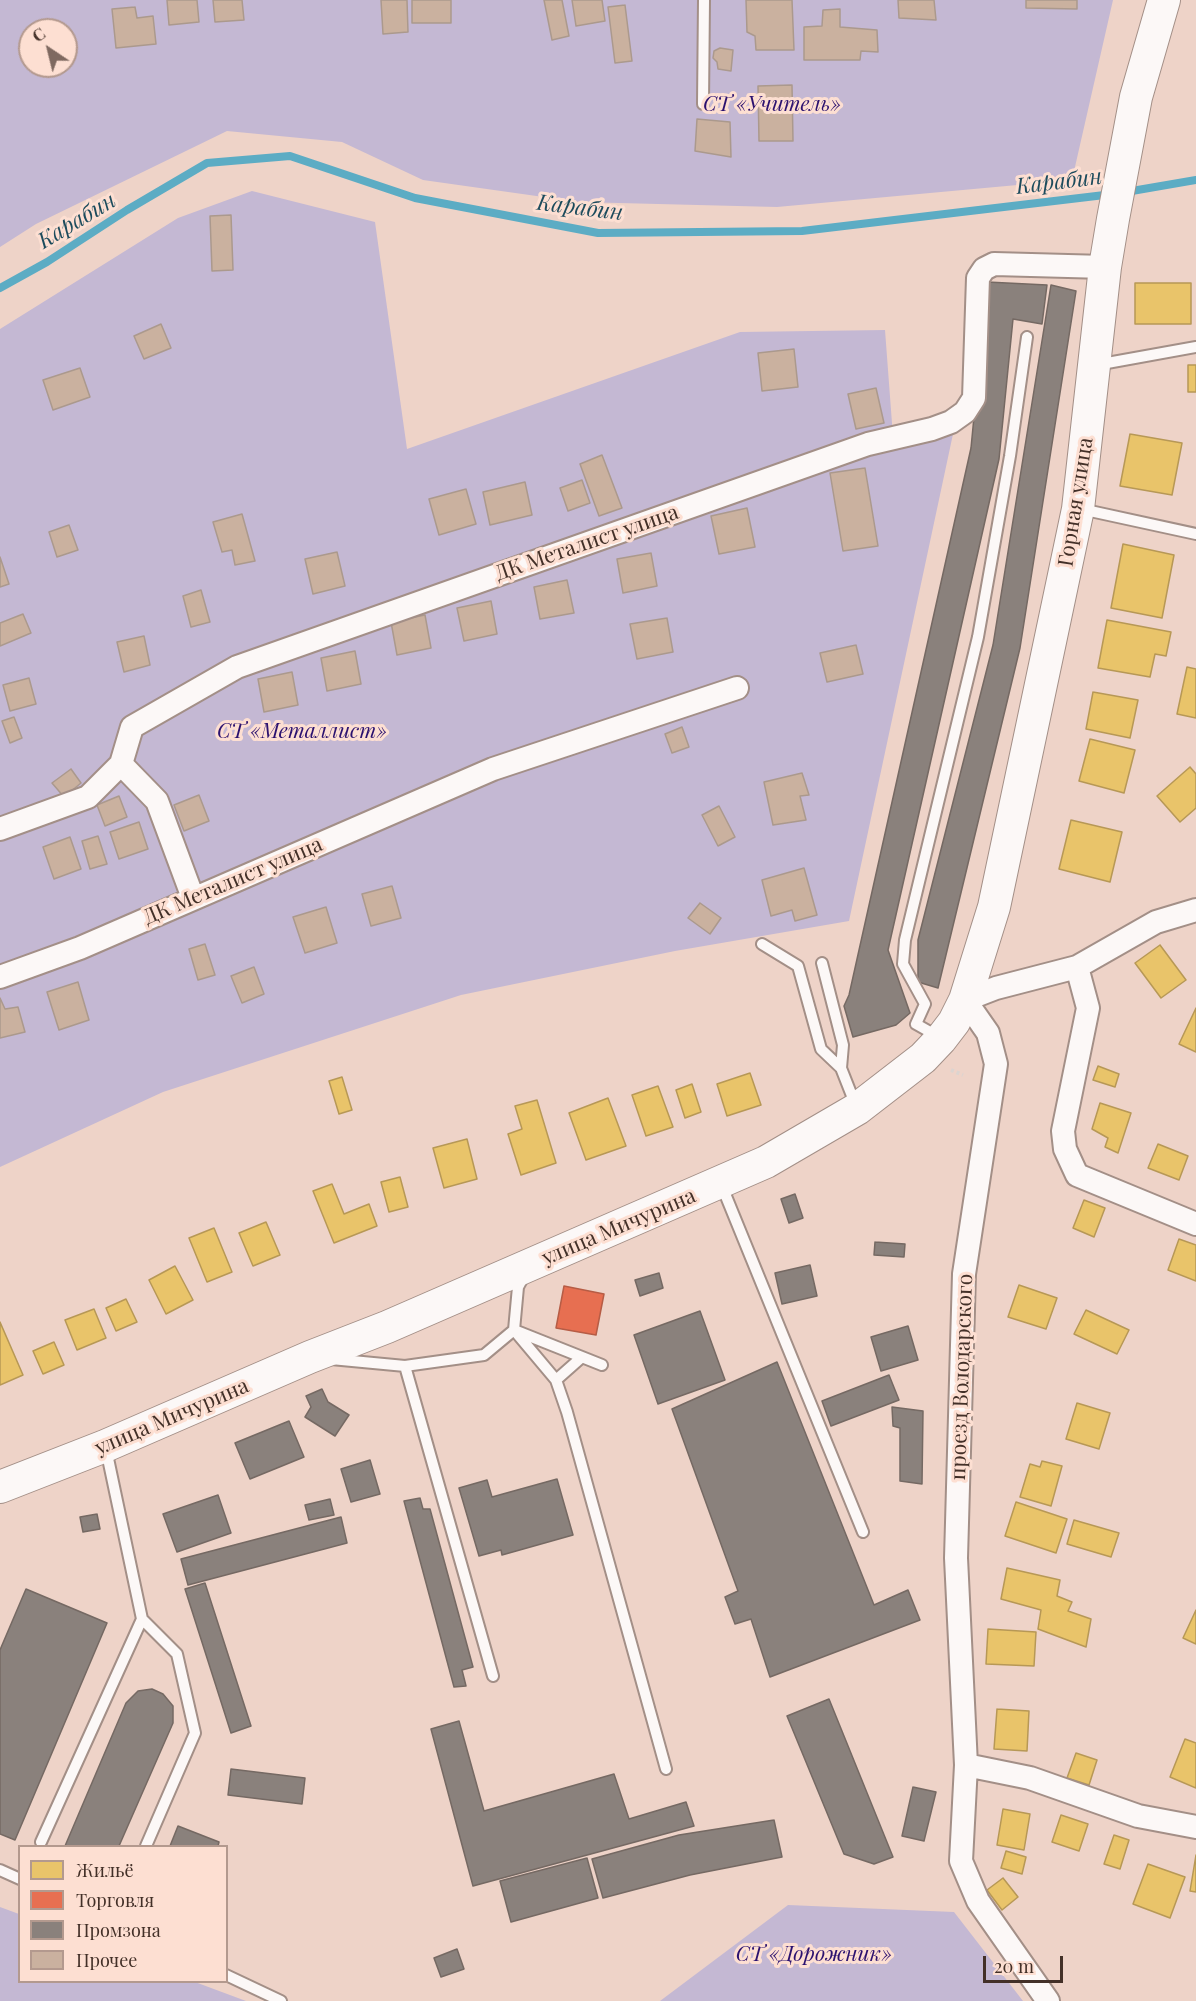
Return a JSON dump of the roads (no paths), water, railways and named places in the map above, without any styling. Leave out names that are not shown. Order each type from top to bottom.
[{"type":"street","name":"Горная улица","points":[[965,1000],[994,907],[1078,509],[1113,219],[1136,98],[1164,0]]},
{"type":"street","name":"ДК Металист улица","points":[[0,829],[88,797],[121,764],[132,727],[237,667],[868,444],[951,422],[965,412],[974,398],[978,278],[984,269],[994,264],[1106,267]]},
{"type":"street","name":"ДК Металист улица","points":[[0,977],[80,948],[493,769],[737,688]]},
{"type":"street","points":[[121,764],[157,801],[193,898]]},
{"type":"street","points":[[965,1000],[996,988],[1077,968],[1156,922],[1196,910]]},
{"type":"street","points":[[1077,968],[1088,1008],[1063,1131],[1065,1149],[1077,1175],[1196,1224]]},
{"type":"street","name":"улица Мичурина","points":[[0,1487],[105,1446],[310,1357],[387,1327],[766,1162],[857,1109],[924,1058],[954,1022],[965,1000]]},
{"type":"street","name":"проезд Володарского","points":[[965,1000],[988,1033],[996,1064],[964,1274],[956,1558],[966,1765],[961,1860],[978,1901],[1048,2001]]},
{"type":"street","points":[[966,1765],[1030,1778],[1138,1815],[1196,1827]]},
{"type":"lane","points":[[703,104],[704,0]]},
{"type":"lane","points":[[941,1039],[916,1024],[925,1004],[903,964],[905,940],[978,637],[1010,456],[1027,337]]},
{"type":"lane","points":[[1096,365],[1196,347]]},
{"type":"lane","points":[[1078,509],[1196,534]]},
{"type":"lane","points":[[762,944],[798,966],[821,1049],[841,1068],[857,1109]]},
{"type":"lane","points":[[822,963],[843,1045],[841,1068]]},
{"type":"lane","points":[[721,1183],[863,1532]]},
{"type":"lane","points":[[310,1357],[405,1366],[484,1355],[514,1330],[518,1287],[530,1266]]},
{"type":"lane","points":[[514,1330],[603,1365]]},
{"type":"lane","points":[[514,1330],[556,1380],[567,1412],[666,1769]]},
{"type":"lane","points":[[556,1380],[582,1357]]},
{"type":"lane","points":[[405,1366],[493,1676]]},
{"type":"lane","points":[[105,1446],[142,1619],[177,1654],[195,1733],[146,1845]]},
{"type":"lane","points":[[41,1842],[142,1619]]},
{"type":"lane","points":[[0,1870],[18,1878]]},
{"type":"lane","points":[[228,1977],[281,2001]]},
{"type":"waterway","name":"Карабин","points":[[0,288],[47,262],[127,210],[207,163],[290,156],[415,198],[598,233],[802,231],[1113,194]]},
{"type":"waterway","name":"Карабин","points":[[1126,192],[1196,180]]},
{"type":"park label","name":"СТ «Учитель»","points":[[772,104]]},
{"type":"park label","name":"СТ «Металлист»","points":[[302,731]]},
{"type":"park label","name":"СТ «Дорожник»","points":[[814,1954]]}]
